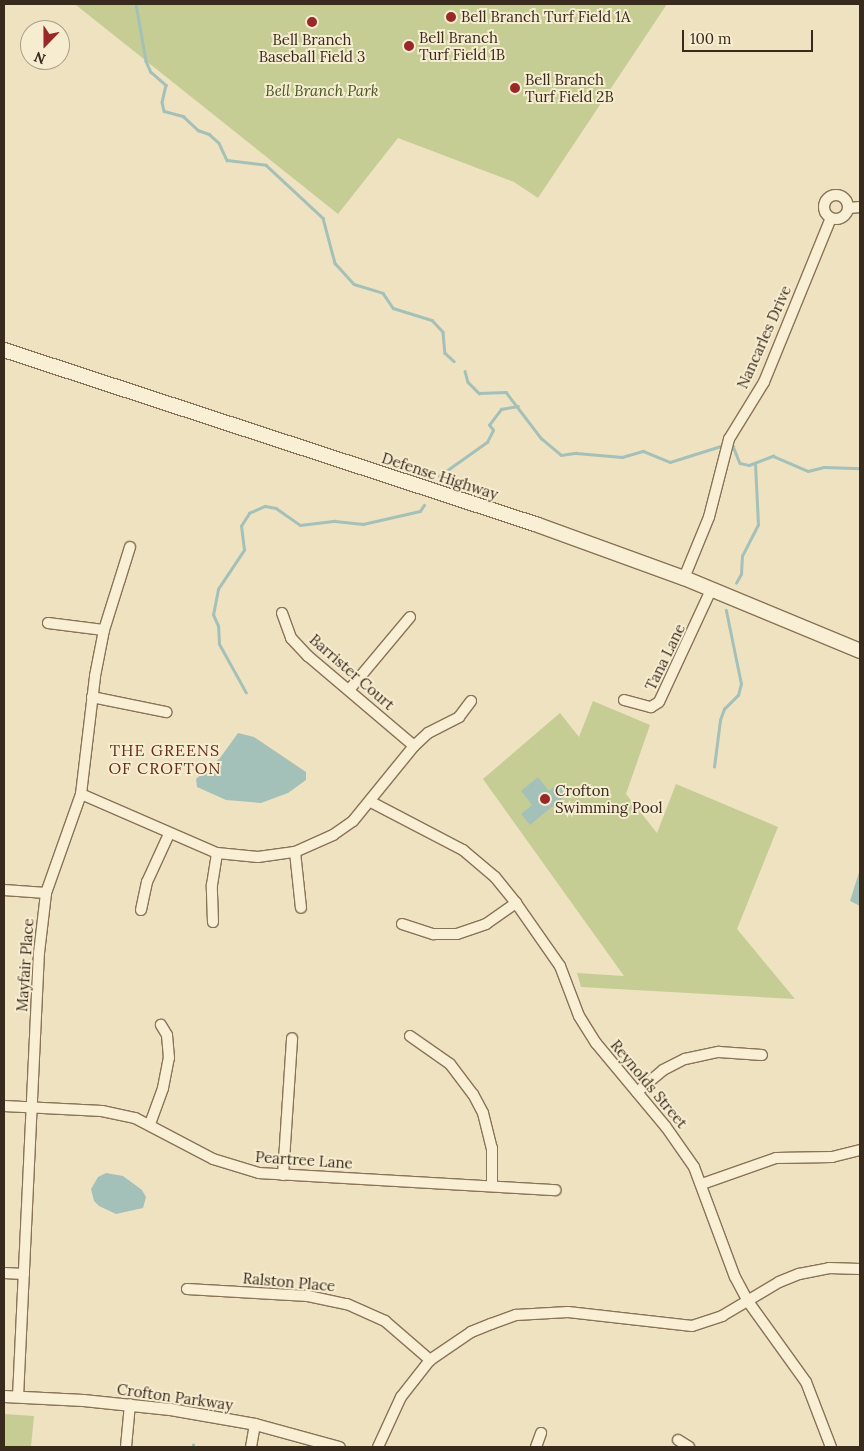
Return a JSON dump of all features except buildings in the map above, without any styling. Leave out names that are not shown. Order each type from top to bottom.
[{"type":"main road","name":"Defense Highway","points":[[4,350],[538,524],[684,578],[860,651]]},
{"type":"street","name":"Nancarles Drive","points":[[684,578],[709,517],[724,451],[729,439],[764,382],[831,218],[824,208],[829,197],[844,197],[849,208]]},
{"type":"street","points":[[831,218],[843,218],[849,208],[860,207]]},
{"type":"street","name":"Mayfair Place","points":[[18,1397],[40,953],[46,893],[81,794],[92,697],[104,630],[130,547]]},
{"type":"street","name":"Tana Lane","points":[[624,700],[651,707],[659,702],[711,590]]},
{"type":"street","name":"Barrister Court","points":[[282,613],[292,638],[348,690],[414,746]]},
{"type":"street","points":[[348,690],[410,618]]},
{"type":"street","points":[[48,623],[104,630]]},
{"type":"street","points":[[92,697],[166,712]]},
{"type":"street","points":[[81,794],[169,834],[217,853],[258,857],[295,852],[333,835],[371,802],[414,746],[428,733],[458,717],[471,701]]},
{"type":"street","name":"Reynolds Street","points":[[371,802],[462,850],[494,877],[516,903],[560,966],[587,1030],[684,1150],[702,1184],[735,1277],[747,1300],[806,1382],[831,1447]]},
{"type":"street","points":[[141,910],[147,882],[169,834]]},
{"type":"street","points":[[295,852],[301,908]]},
{"type":"street","points":[[212,922],[212,885],[217,853]]},
{"type":"street","points":[[4,890],[46,893]]},
{"type":"street","points":[[402,924],[433,934],[457,934],[486,924],[516,903]]},
{"type":"street","points":[[150,1124],[164,1088],[169,1058],[167,1035],[161,1025]]},
{"type":"street","points":[[410,1036],[450,1064],[473,1094],[482,1113],[492,1148],[492,1186]]},
{"type":"street","points":[[283,1175],[292,1038]]},
{"type":"street","points":[[637,1092],[663,1070],[685,1060],[720,1052],[762,1055]]},
{"type":"street","name":"Peartree Lane","points":[[4,1106],[102,1111],[150,1124],[228,1165],[283,1175],[556,1190]]},
{"type":"street","points":[[702,1184],[776,1158],[832,1157],[860,1150]]},
{"type":"street","points":[[378,1447],[400,1397],[430,1360],[471,1332],[516,1315],[568,1312],[692,1326],[722,1316],[747,1300],[799,1274],[829,1268],[860,1269]]},
{"type":"street","points":[[4,1273],[24,1274]]},
{"type":"street","name":"Ralston Place","points":[[187,1289],[308,1296],[347,1304],[385,1321],[430,1360]]},
{"type":"street","name":"Crofton Parkway","points":[[4,1396],[130,1404],[255,1424],[339,1447]]},
{"type":"street","points":[[126,1447],[130,1404]]},
{"type":"street","points":[[251,1447],[255,1424]]},
{"type":"street","points":[[536,1447],[541,1433]]},
{"type":"street","points":[[678,1440],[689,1447]]},
{"type":"green space","name":"Bell Branch Park","points":[[4,4],[667,4],[538,198],[514,182],[398,138],[338,214],[76,5]]},
{"type":"green space","points":[[593,701],[650,725],[626,794],[657,833],[676,784],[778,827],[737,929],[795,999],[581,987],[577,973],[624,976],[483,779],[560,713],[579,737]]},
{"type":"green space","points":[[4,1414],[34,1416],[31,1447],[4,1447]]},
{"type":"water","points":[[238,733],[254,737],[306,772],[306,780],[288,793],[261,803],[226,800],[197,787],[196,779],[220,758]]},
{"type":"water","name":"Crofton Swimming Pool","points":[[538,777],[549,791],[560,782],[569,793],[530,825],[521,814],[532,805],[521,791]]},
{"type":"water","points":[[860,869],[860,906],[850,901]]},
{"type":"water","points":[[106,1173],[123,1176],[142,1190],[146,1197],[143,1208],[116,1214],[99,1206],[94,1201],[91,1189],[98,1177]]},
{"type":"waterway","points":[[136,4],[146,61],[151,72],[166,85],[162,102],[164,111],[183,116],[198,130],[209,134],[219,143],[227,160],[266,165],[323,218],[335,263],[354,284],[383,293],[393,308],[432,320],[443,332],[445,353],[454,361]]},
{"type":"waterway","points":[[465,371],[468,382],[479,393],[506,392],[541,438],[561,455],[576,453],[622,457],[643,451],[670,462],[724,445]]},
{"type":"waterway","points":[[439,476],[487,442],[493,430],[489,425],[501,409],[518,406]]},
{"type":"waterway","points":[[729,445],[733,446],[740,463],[749,465],[773,456],[808,471],[824,467],[860,468]]},
{"type":"waterway","points":[[736,583],[741,574],[742,556],[758,525],[755,464]]},
{"type":"waterway","points":[[246,693],[219,644],[218,626],[213,615],[218,589],[244,550],[241,526],[249,513],[265,506],[276,508],[300,525],[335,521],[363,524],[420,511],[424,505]]},
{"type":"waterway","points":[[714,767],[720,720],[724,709],[738,695],[741,684],[726,611]]},
{"type":"place","name":"Bell Branch Turf Field 1A","points":[[451,17]]},
{"type":"place","name":"Bell Branch Baseball Field 3","points":[[312,22]]},
{"type":"place","name":"Bell Branch Turf Field 1B","points":[[409,46]]},
{"type":"place","name":"Bell Branch Turf Field 2B","points":[[515,88]]},
{"type":"place","name":"Crofton Swimming Pool","points":[[545,799]]},
{"type":"district","name":"THE GREENS OF CROFTON","points":[[165,759]]}]
